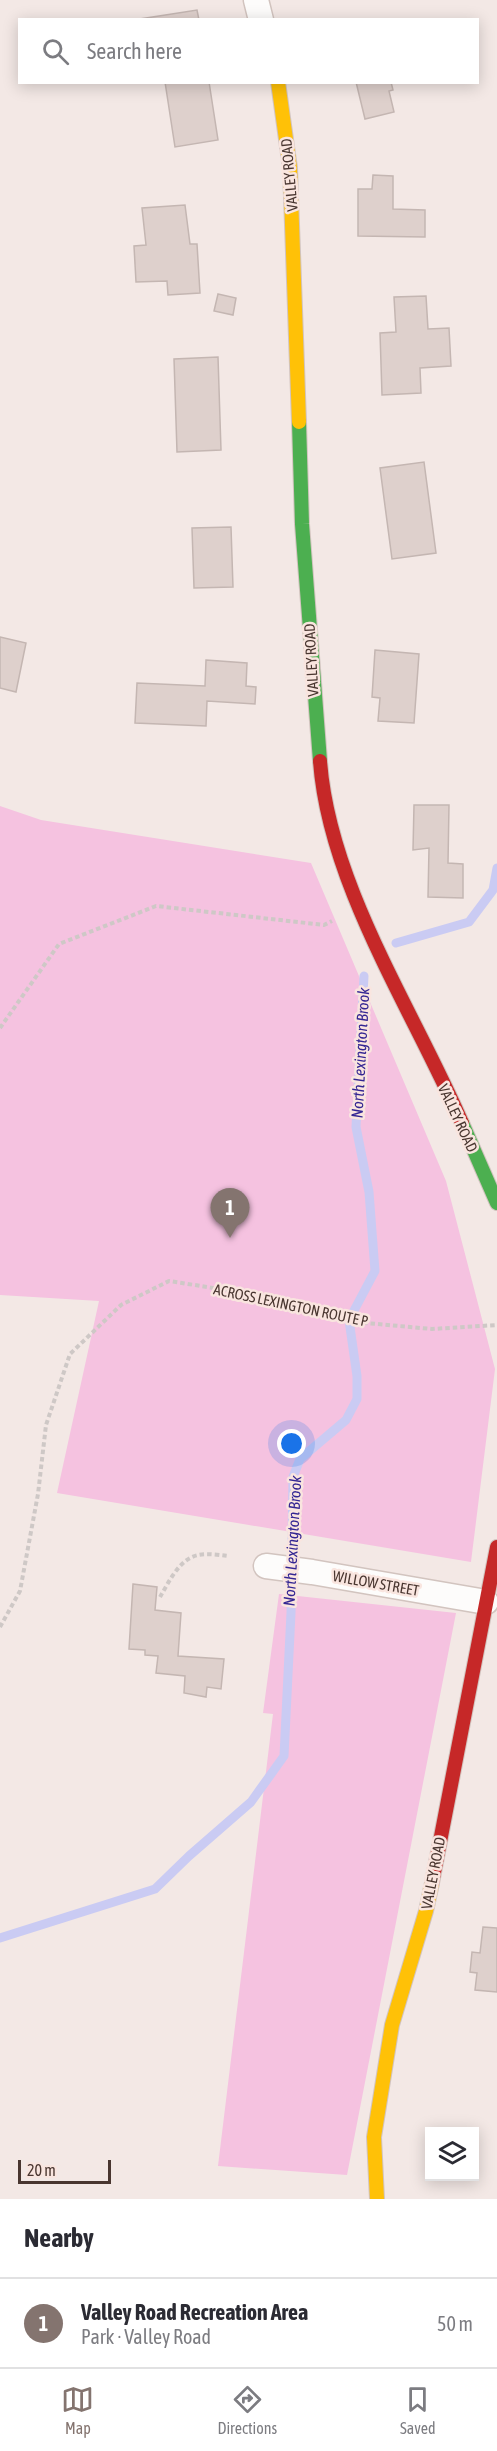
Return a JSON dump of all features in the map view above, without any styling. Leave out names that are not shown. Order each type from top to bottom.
[{"type":"street","points":[[256,0],[260,18]]},
{"type":"street","name":"VALLEY ROAD","points":[[278,84],[290,168],[302,524],[321,779],[337,846],[359,906],[383,961],[459,1116],[497,1203]]},
{"type":"street","name":"VALLEY ROAD","points":[[376,2199],[374,2138],[392,2025],[426,1911],[497,1547]]},
{"type":"street","name":"WILLOW STREET","points":[[266,1566],[486,1602]]},
{"type":"path","points":[[0,1028],[59,944],[156,906],[324,925],[359,906]]},
{"type":"path","name":"ACROSS LEXINGTON ROUTE P","points":[[0,1627],[20,1591],[38,1494],[46,1425],[70,1354],[121,1305],[169,1281],[258,1295],[356,1322],[432,1329],[497,1325]]},
{"type":"path","points":[[160,1597],[175,1572],[187,1560],[198,1555],[228,1556]]},
{"type":"shaded area","points":[[0,806],[41,820],[311,863],[446,1181],[495,1369],[471,1562],[57,1493],[99,1301],[0,1295]]},
{"type":"shaded area","points":[[279,1594],[456,1613],[347,2175],[218,2166],[273,1714],[263,1713]]},
{"type":"building","points":[[197,10],[199,18],[146,18]]},
{"type":"building","points":[[165,84],[209,84],[218,140],[175,147]]},
{"type":"building","points":[[356,84],[392,84],[393,90],[389,91],[394,112],[365,119]]},
{"type":"building","points":[[373,175],[393,176],[393,209],[425,210],[425,237],[358,236],[358,189],[372,189]]},
{"type":"building","points":[[185,205],[190,244],[197,244],[200,293],[168,295],[167,281],[136,282],[134,246],[146,245],[142,208]]},
{"type":"building","points":[[218,294],[236,298],[233,315],[214,311]]},
{"type":"building","points":[[426,296],[428,329],[449,328],[451,366],[420,368],[421,393],[382,395],[380,333],[396,332],[394,297]]},
{"type":"building","points":[[218,357],[221,450],[177,452],[174,359]]},
{"type":"building","points":[[424,462],[436,553],[392,559],[380,468]]},
{"type":"building","points":[[231,527],[233,587],[194,588],[192,528]]},
{"type":"building","points":[[0,637],[26,643],[16,692],[0,688]]},
{"type":"building","points":[[375,650],[419,654],[414,723],[378,721],[380,698],[372,697]]},
{"type":"building","points":[[206,660],[247,663],[246,686],[256,687],[255,704],[207,701],[206,726],[135,723],[137,683],[205,686]]},
{"type":"building","points":[[414,805],[449,805],[448,863],[463,864],[463,898],[428,897],[429,848],[413,850]]},
{"type":"building","points":[[133,1584],[157,1587],[155,1610],[181,1613],[178,1656],[224,1659],[221,1689],[207,1687],[206,1697],[184,1693],[185,1676],[156,1673],[158,1656],[145,1655],[145,1650],[129,1649]]},
{"type":"building","points":[[483,1927],[497,1928],[497,1992],[475,1990],[477,1973],[470,1972],[472,1952],[480,1953]]},
{"type":"waterway","name":"North Lexington Brook","points":[[396,943],[469,922],[493,890],[497,868]]},
{"type":"waterway","name":"North Lexington Brook","points":[[0,1938],[155,1889],[251,1802],[284,1756],[291,1613],[293,1477],[300,1459],[346,1420],[357,1399],[357,1376],[349,1320],[375,1271],[369,1192],[356,1127],[364,976]]},
{"type":"traffic: fast","points":[[299,422],[302,524],[320,761]]},
{"type":"traffic: fast","points":[[462,1123],[497,1203]]},
{"type":"traffic: slow","points":[[278,84],[290,168],[299,422]]},
{"type":"traffic: slow","points":[[377,2199],[374,2137],[392,2025],[426,1911],[432,1883]]},
{"type":"traffic: jam","points":[[320,761],[327,808],[339,854],[356,900],[462,1123]]},
{"type":"traffic: jam","points":[[432,1883],[497,1547]]},
{"type":"place","name":"Valley Road Recreation Area","points":[[230,1238]]}]
